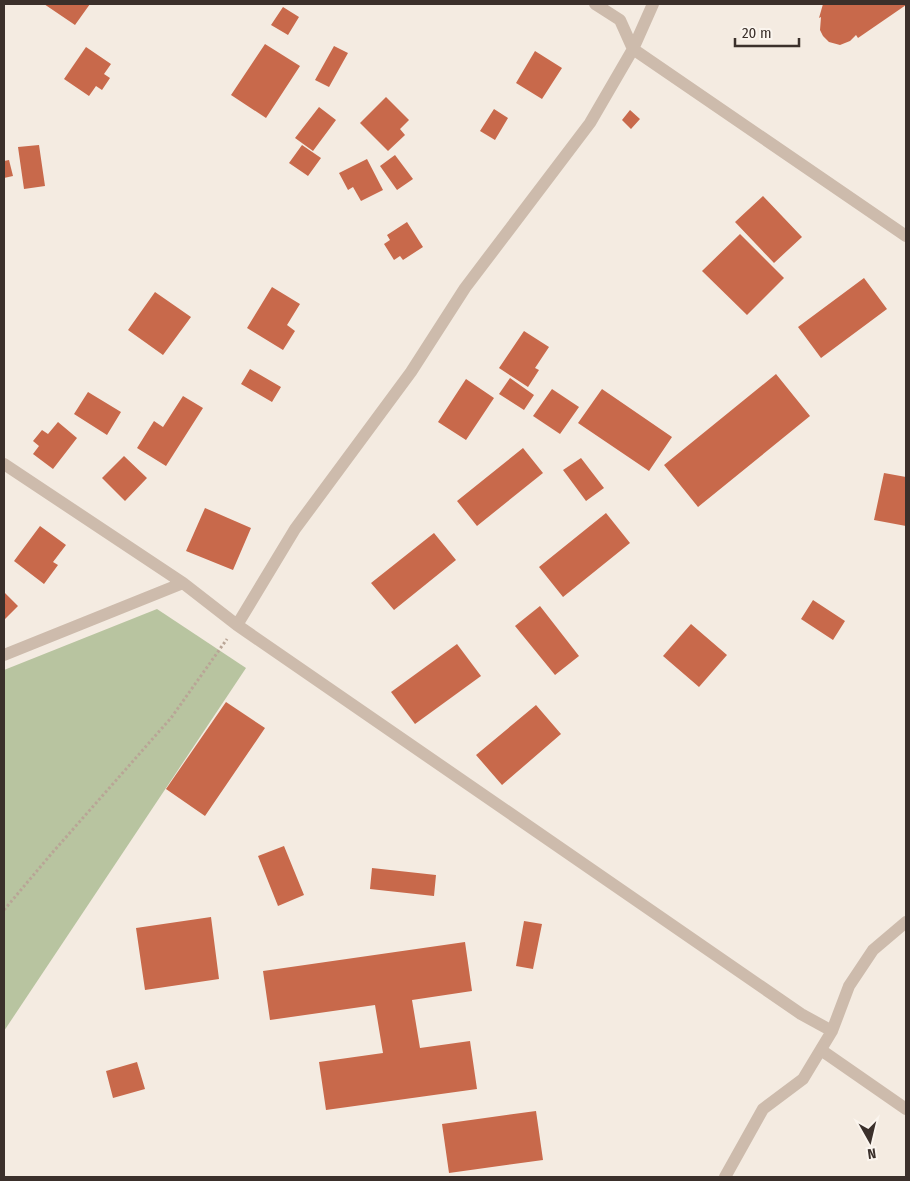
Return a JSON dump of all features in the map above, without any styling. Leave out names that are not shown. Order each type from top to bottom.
[{"type":"street","points":[[595,4],[620,20],[633,49],[906,236]]},
{"type":"street","points":[[237,625],[295,529],[411,372],[465,288],[590,123],[633,49],[653,4]]},
{"type":"street","points":[[4,464],[183,583],[237,625],[801,1014],[832,1031]]},
{"type":"street","points":[[4,655],[183,583]]},
{"type":"street","points":[[725,1177],[763,1109],[803,1079],[832,1031],[849,986],[873,950],[906,922]]},
{"type":"street","points":[[821,1050],[906,1109]]},
{"type":"path","points":[[4,910],[171,718],[237,625]]},
{"type":"green space","points":[[157,609],[246,668],[4,1031],[4,670]]},
{"type":"building","points":[[44,4],[90,4],[75,25]]},
{"type":"building","points":[[823,4],[906,5],[858,38],[856,35],[850,41],[840,45],[829,42],[820,30],[821,17],[819,18]]},
{"type":"building","points":[[283,7],[299,17],[288,35],[271,25]]},
{"type":"building","points":[[265,44],[300,66],[266,118],[231,95]]},
{"type":"building","points":[[334,46],[348,53],[329,87],[315,80]]},
{"type":"building","points":[[86,47],[111,64],[104,74],[110,78],[102,90],[96,86],[89,96],[64,79]]},
{"type":"building","points":[[535,51],[562,68],[542,99],[516,83]]},
{"type":"building","points":[[386,97],[409,120],[400,129],[405,135],[388,151],[360,123]]},
{"type":"building","points":[[319,107],[336,120],[313,151],[295,138]]},
{"type":"building","points":[[494,109],[508,118],[495,140],[480,131]]},
{"type":"building","points":[[630,110],[640,119],[631,129],[622,120]]},
{"type":"building","points":[[39,145],[45,186],[24,189],[18,147]]},
{"type":"building","points":[[302,145],[321,158],[308,176],[289,163]]},
{"type":"building","points":[[395,155],[413,179],[397,190],[380,166]]},
{"type":"building","points":[[367,159],[383,190],[361,201],[353,187],[348,190],[339,173]]},
{"type":"building","points":[[9,160],[13,176],[4,178],[4,161]]},
{"type":"building","points":[[763,196],[802,237],[774,263],[735,222]]},
{"type":"building","points":[[407,222],[423,247],[403,260],[400,256],[394,260],[384,244],[390,240],[387,235]]},
{"type":"building","points":[[740,234],[784,278],[747,315],[702,271]]},
{"type":"building","points":[[864,278],[887,309],[821,358],[798,327]]},
{"type":"building","points":[[272,287],[300,304],[287,325],[295,331],[283,350],[247,328]]},
{"type":"building","points":[[155,292],[191,317],[163,355],[128,330]]},
{"type":"building","points":[[524,331],[549,347],[535,368],[539,370],[528,387],[499,368]]},
{"type":"building","points":[[250,369],[281,387],[272,402],[241,384]]},
{"type":"building","points":[[776,374],[810,416],[698,507],[664,465]]},
{"type":"building","points":[[510,378],[534,395],[524,410],[499,394]]},
{"type":"building","points":[[466,379],[494,398],[466,440],[438,422]]},
{"type":"building","points":[[552,389],[579,407],[560,434],[533,416]]},
{"type":"building","points":[[602,389],[672,437],[649,471],[578,423]]},
{"type":"building","points":[[88,392],[121,412],[107,435],[74,414]]},
{"type":"building","points":[[183,396],[203,408],[166,466],[137,448],[154,421],[163,427]]},
{"type":"building","points":[[58,422],[77,438],[53,469],[33,454],[39,446],[33,441],[42,430],[48,434]]},
{"type":"building","points":[[523,448],[543,473],[477,526],[457,501]]},
{"type":"building","points":[[124,456],[147,478],[125,501],[102,478]]},
{"type":"building","points":[[581,458],[604,488],[586,501],[563,470]]},
{"type":"building","points":[[884,473],[906,477],[906,526],[874,520]]},
{"type":"building","points":[[205,508],[251,528],[233,570],[186,551]]},
{"type":"building","points":[[606,513],[630,543],[563,597],[539,567]]},
{"type":"building","points":[[40,526],[66,545],[53,562],[58,565],[44,584],[14,561]]},
{"type":"building","points":[[434,533],[456,560],[394,610],[371,583]]},
{"type":"building","points":[[4,592],[18,606],[4,620]]},
{"type":"building","points":[[813,600],[845,621],[833,640],[801,619]]},
{"type":"building","points":[[540,606],[579,656],[555,675],[515,626]]},
{"type":"building","points":[[691,624],[727,655],[699,687],[663,656]]},
{"type":"building","points":[[457,644],[481,676],[415,724],[391,692]]},
{"type":"building","points":[[226,702],[265,728],[205,816],[166,789]]},
{"type":"building","points":[[536,705],[561,734],[502,785],[476,755]]},
{"type":"building","points":[[284,846],[304,895],[278,906],[258,856]]},
{"type":"building","points":[[372,868],[436,875],[434,896],[370,889]]},
{"type":"building","points":[[211,917],[219,979],[145,990],[136,928]]},
{"type":"building","points":[[524,921],[542,924],[533,969],[516,966]]},
{"type":"building","points":[[465,942],[472,991],[412,1000],[420,1048],[470,1041],[477,1089],[326,1110],[319,1062],[383,1053],[375,1005],[270,1020],[263,971]]},
{"type":"building","points":[[137,1062],[145,1089],[113,1098],[106,1071]]},
{"type":"building","points":[[536,1111],[543,1160],[449,1173],[442,1124]]}]
